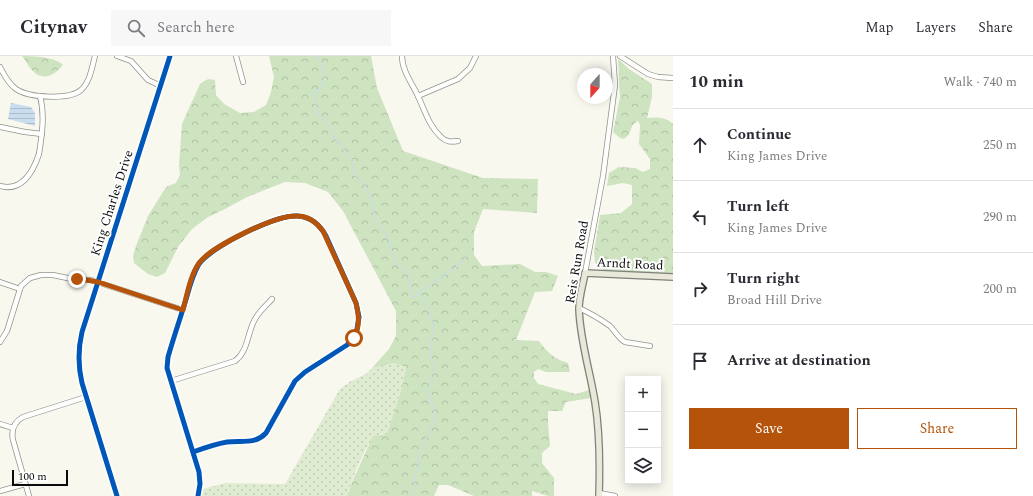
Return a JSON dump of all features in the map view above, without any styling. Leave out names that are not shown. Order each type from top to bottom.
[{"type":"main road","name":"Arndt Road","points":[[585,273],[673,277]]},
{"type":"main road","name":"Reis Run Road","points":[[585,273],[579,308],[584,348],[597,415],[599,442],[599,495]]},
{"type":"street","points":[[0,67],[6,78],[17,90],[30,95],[40,96],[70,95],[80,91],[87,83],[95,56]]},
{"type":"street","points":[[118,56],[131,61],[148,80],[161,86]]},
{"type":"street","name":"King Charles Drive","points":[[117,496],[86,397],[80,373],[79,347],[82,332],[170,56]]},
{"type":"street","points":[[236,56],[243,82]]},
{"type":"street","points":[[402,56],[402,62],[407,77],[418,96],[426,118],[441,137],[449,142],[458,141]]},
{"type":"street","points":[[418,96],[458,79],[470,68],[476,56]]},
{"type":"street","name":"Reis Run Road","points":[[585,273],[603,176],[615,90],[615,69],[613,56]]},
{"type":"street","points":[[620,56],[648,74],[658,77],[673,78]]},
{"type":"street","points":[[0,186],[8,188],[15,187],[25,180],[32,171],[39,156],[43,114],[40,96]]},
{"type":"street","points":[[0,127],[42,134]]},
{"type":"street","points":[[193,452],[228,442],[253,441],[262,437],[266,433],[295,381],[305,372],[342,349],[350,342],[357,329],[359,317],[356,303],[323,231],[315,222],[298,216],[284,217],[235,237],[208,255],[200,263],[194,274],[168,356],[167,368],[200,479],[200,490],[198,496]]},
{"type":"street","points":[[0,342],[7,331],[20,289],[30,278],[40,274],[98,282],[183,310]]},
{"type":"street","points":[[0,282],[20,289]]},
{"type":"street","points":[[171,381],[235,361],[240,357],[245,350],[250,331],[256,317],[272,299]]},
{"type":"street","points":[[579,308],[594,315],[611,327],[622,340],[650,346]]},
{"type":"street","points":[[29,496],[13,440],[13,428],[16,422],[23,417],[86,397]]},
{"type":"street","points":[[0,424],[13,428]]},
{"type":"street","points":[[0,491],[25,484]]},
{"type":"street","points":[[599,495],[615,496]]},
{"type":"green space","points":[[22,56],[55,60],[63,65],[52,75],[39,75],[35,73]]},
{"type":"green space","points":[[269,56],[371,56],[377,88],[403,151],[483,178],[538,179],[537,213],[483,209],[474,232],[474,255],[482,266],[520,264],[535,272],[546,272],[558,276],[552,291],[535,292],[516,340],[539,341],[551,355],[568,363],[570,372],[546,372],[538,369],[534,372],[534,378],[538,384],[576,394],[589,390],[591,398],[566,402],[562,411],[548,411],[550,446],[542,453],[542,463],[554,478],[554,496],[548,496],[532,491],[532,496],[474,496],[448,485],[439,485],[434,496],[347,496],[373,436],[387,434],[402,387],[406,367],[394,363],[372,368],[389,349],[396,336],[396,311],[343,211],[328,192],[305,183],[285,182],[247,197],[208,217],[192,229],[178,247],[165,273],[157,277],[148,274],[134,263],[133,256],[148,216],[166,187],[176,183],[180,175],[179,165],[182,124],[200,84],[207,80],[215,80],[216,95],[224,104],[240,113],[254,112],[266,105],[271,92],[274,77]]},
{"type":"green space","points":[[618,59],[629,69],[652,84],[652,97],[647,118],[664,119],[673,124],[673,274],[604,270],[595,263],[594,252],[600,215],[621,213],[632,204],[632,185],[623,183],[607,186],[609,173],[619,167],[635,168],[643,172],[650,169],[650,159],[639,144],[640,125],[638,121],[633,125],[629,135],[624,139],[620,138],[613,132],[620,97]]},
{"type":"green space","points":[[394,363],[406,367],[402,387],[387,434],[378,435],[369,445],[360,462],[347,496],[201,496],[203,489],[225,483],[285,484],[340,389],[351,381],[366,374],[372,368]]},
{"type":"water","points":[[11,103],[31,107],[35,113],[35,126],[8,119]]},
{"type":"waterway","points":[[317,56],[321,62],[324,75],[322,87],[314,91],[318,114],[331,129],[336,140],[352,159],[353,171],[362,181],[373,203],[374,215],[389,240],[390,250],[397,264],[407,273],[410,280],[412,296],[415,297],[419,292],[428,307],[433,322],[431,353],[433,369],[431,379],[433,380],[427,391],[431,397],[435,418],[428,436],[424,439],[422,449],[419,452],[419,463],[414,481],[417,488],[411,496]]},
{"type":"waterway","points":[[419,292],[451,271],[461,263],[467,255]]},
{"type":"cycle path","points":[[117,496],[82,383],[79,364],[80,345],[82,332],[170,56]]},
{"type":"cycle path","points":[[193,452],[223,443],[253,441],[262,437],[266,433],[295,381],[305,372],[347,345],[353,338],[357,329],[359,317],[356,303],[326,236],[318,225],[307,218],[298,216],[275,220],[245,233],[216,249],[206,257],[199,264],[193,276],[168,357],[167,368],[199,472],[200,484],[198,496]]},
{"type":"route","points":[[77,279],[98,282],[183,310],[197,268],[203,259],[217,248],[235,237],[284,217],[303,217],[320,226],[333,250],[356,303],[359,324],[354,338]]}]
